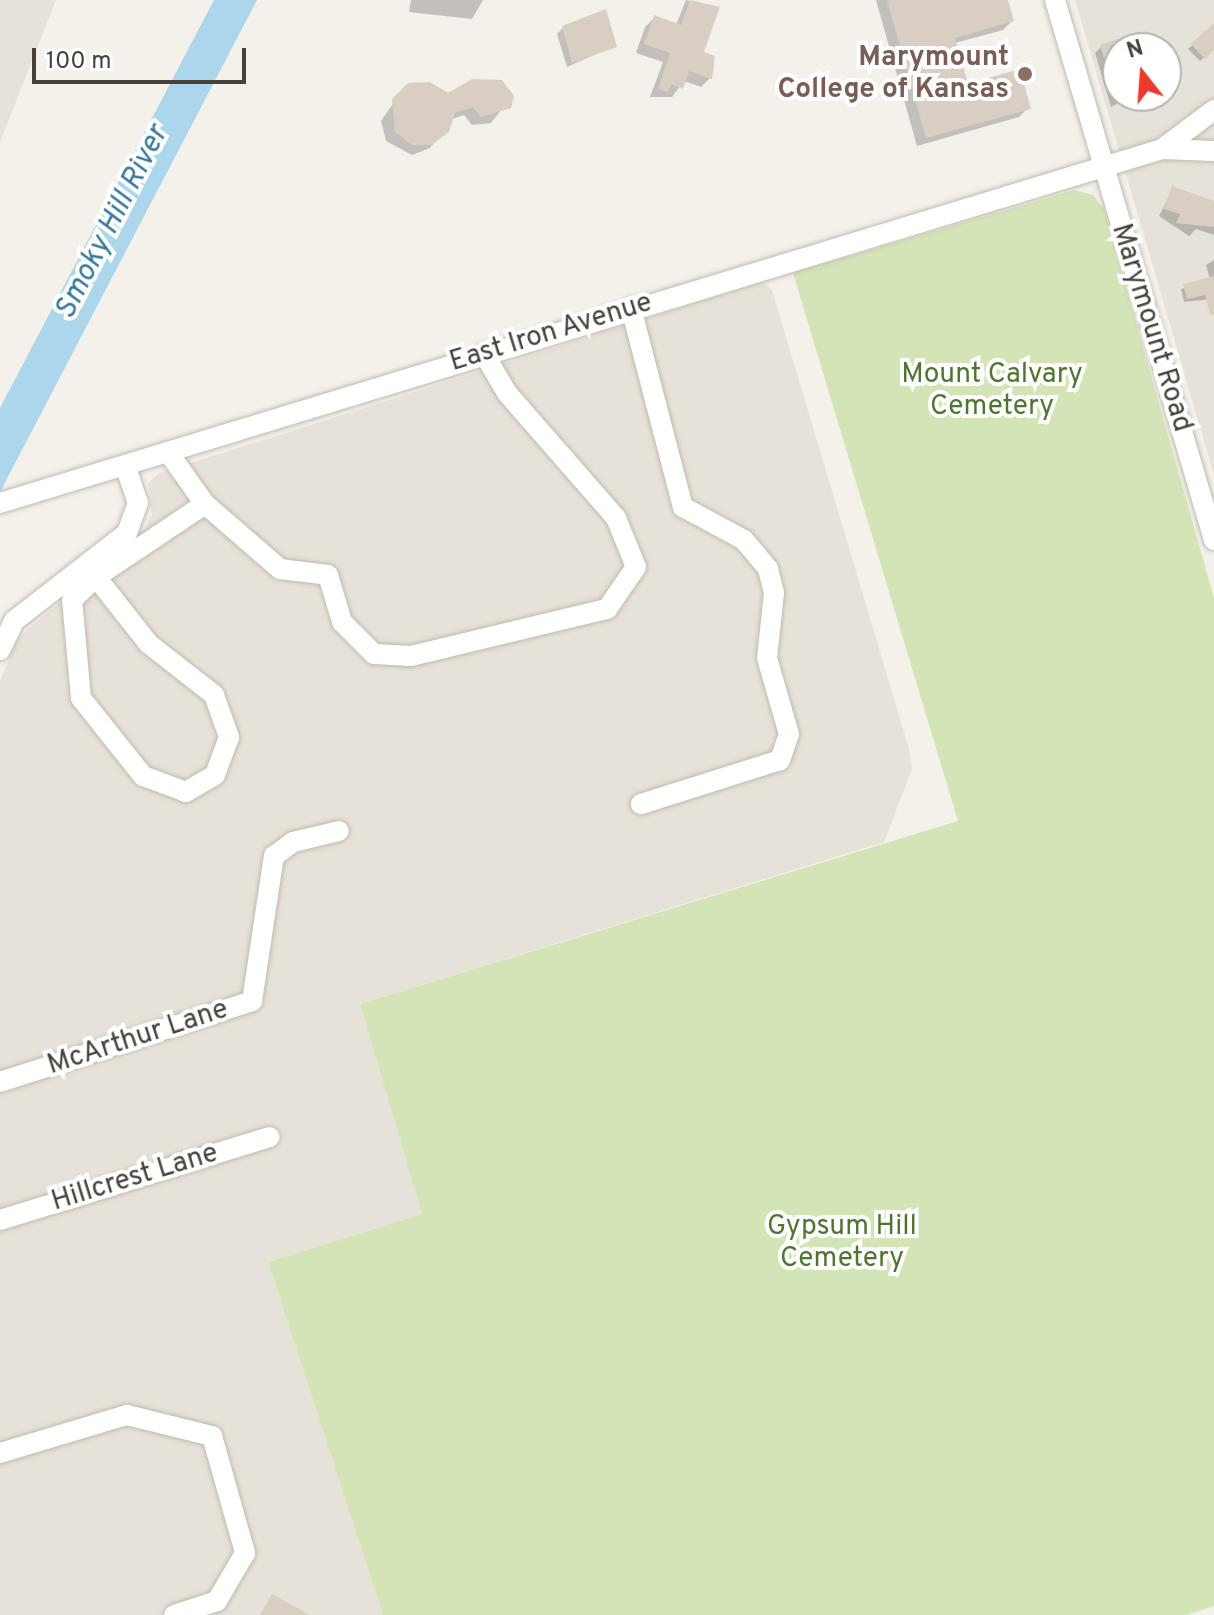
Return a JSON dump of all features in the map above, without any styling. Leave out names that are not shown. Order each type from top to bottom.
[{"type":"street","name":"Marymount Road","points":[[1055,0],[1214,540]]},
{"type":"street","points":[[1162,149],[1214,110]]},
{"type":"street","name":"East Iron Avenue","points":[[0,503],[1102,163],[1162,149]]},
{"type":"street","points":[[1162,149],[1214,151]]},
{"type":"street","points":[[631,308],[683,507],[744,540],[768,569],[774,593],[767,658],[789,734],[780,760],[641,804]]},
{"type":"street","points":[[168,452],[205,504],[280,569],[328,575],[342,622],[374,654],[411,656],[607,609],[636,567],[616,518],[507,393],[484,354]]},
{"type":"street","points":[[0,650],[14,621],[127,533],[138,503],[125,466]]},
{"type":"street","points":[[96,577],[149,644],[214,695],[229,737],[215,775],[186,792],[143,776],[81,698],[72,600],[96,577],[205,504]]},
{"type":"street","name":"McArthur Lane","points":[[0,1082],[252,1001],[274,856],[293,842],[339,831]]},
{"type":"street","name":"Hillcrest Lane","points":[[0,1220],[270,1137]]},
{"type":"street","points":[[0,1453],[127,1415],[212,1436],[245,1553],[217,1601],[174,1615]]},
{"type":"shaded area","points":[[0,0],[56,0],[0,142]]},
{"type":"shaded area","points":[[1075,0],[1214,0],[1214,475],[1108,112],[1182,112],[1182,32],[1102,32],[1102,92]]},
{"type":"shaded area","points":[[762,282],[772,290],[909,749],[912,769],[884,842],[360,1004],[422,1214],[268,1262],[383,1615],[0,1615],[0,681],[18,638],[145,529],[152,515],[148,483],[159,473]]},
{"type":"green space","name":"Gypsum Hill Cemetery","points":[[1074,190],[1093,195],[1104,209],[1214,598],[1214,1606],[1187,1615],[383,1615],[268,1262],[422,1214],[360,1004],[958,821],[793,273]]},
{"type":"water","name":"Smoky Hill River","points":[[214,0],[257,0],[0,492],[0,408]]},
{"type":"building","points":[[690,0],[720,7],[704,52],[715,56],[712,79],[689,71],[683,89],[671,84],[668,92],[658,89],[670,53],[644,44],[654,15],[681,25]]},
{"type":"building","points":[[887,0],[1008,0],[1014,21],[955,38],[968,84],[1020,69],[1031,109],[926,138]]},
{"type":"building","points":[[606,9],[617,47],[572,63],[562,26]]},
{"type":"building","points":[[1214,23],[1214,50],[1205,59],[1191,44]]},
{"type":"building","points":[[472,79],[502,80],[514,96],[511,108],[481,117],[473,107],[455,113],[449,132],[432,145],[412,145],[395,132],[392,99],[408,83],[430,82],[448,93]]},
{"type":"building","points":[[1172,186],[1214,201],[1214,227],[1176,223],[1180,214],[1164,209]]},
{"type":"building","points":[[1214,276],[1214,315],[1210,315],[1205,295],[1187,299],[1183,284]]},
{"type":"building","points":[[272,1594],[310,1615],[260,1615]]},
{"type":"place","name":"Marymount College of Kansas","points":[[1025,74]]},
{"type":"park label","name":"Mount Calvary Cemetery","points":[[992,391]]}]
